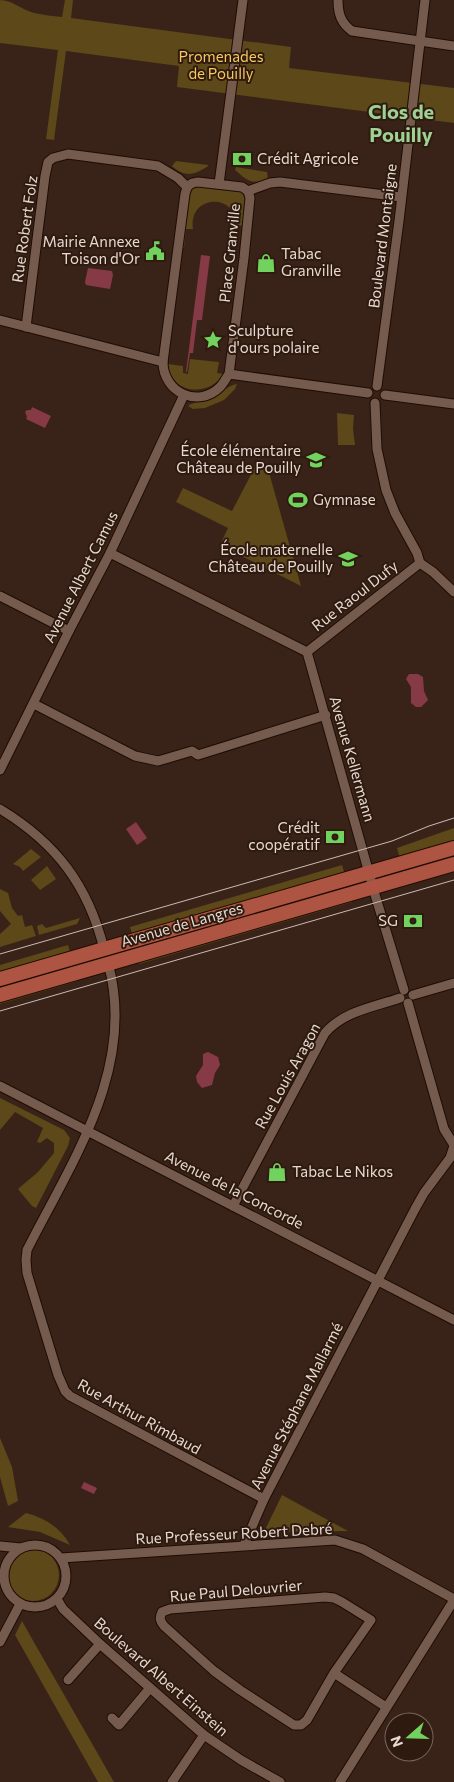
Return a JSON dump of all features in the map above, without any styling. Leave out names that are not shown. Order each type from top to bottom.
[{"type":"main road","name":"Avenue de Langres","points":[[0,978],[454,848]]},
{"type":"main road","name":"Avenue de Langres","points":[[0,995],[454,864]]},
{"type":"street","points":[[219,184],[243,0]]},
{"type":"street","points":[[338,0],[339,14],[344,24],[352,31],[454,46]]},
{"type":"street","name":"Boulevard Montaigne","points":[[377,386],[426,0]]},
{"type":"street","name":"Rue Robert Folz","points":[[26,327],[48,162],[53,158],[68,154],[158,166],[178,178],[187,187]]},
{"type":"street","name":"Place Granville","points":[[187,187],[191,183],[198,182],[242,187],[248,191],[250,198],[229,374]]},
{"type":"street","points":[[248,191],[270,183],[280,182],[401,197]]},
{"type":"street","points":[[187,187],[172,283],[163,362],[163,371],[166,378],[176,390],[191,397],[211,393],[220,387],[229,374],[368,393]]},
{"type":"street","points":[[0,320],[163,362]]},
{"type":"street","points":[[377,386],[384,390],[385,395],[381,402],[375,403],[370,399],[368,393],[371,388],[377,386]]},
{"type":"street","name":"Avenue Albert Camus","points":[[0,770],[110,553],[184,395]]},
{"type":"street","points":[[385,395],[454,404]]},
{"type":"street","points":[[375,403],[377,449],[383,480],[395,513],[420,562],[454,592]]},
{"type":"street","points":[[110,553],[307,652]]},
{"type":"street","name":"Rue Raoul Dufy","points":[[307,652],[420,562]]},
{"type":"street","points":[[0,596],[69,631]]},
{"type":"street","name":"Avenue Kellermann","points":[[307,652],[370,873]]},
{"type":"street","points":[[34,704],[135,756],[158,760],[192,751],[198,755],[326,715]]},
{"type":"street","points":[[0,809],[38,834],[68,868],[94,916],[104,949]]},
{"type":"street","points":[[370,873],[444,1129],[454,1146]]},
{"type":"street","name":"Rue Arthur Rimbaud","points":[[108,963],[114,987],[116,1026],[110,1067],[89,1130],[26,1255],[27,1273],[65,1391],[76,1401],[264,1500]]},
{"type":"street","name":"Rue Louis Aragon","points":[[233,1206],[325,1033],[333,1024],[344,1017],[454,983]]},
{"type":"street","name":"Avenue de la Concorde","points":[[0,1086],[89,1130],[454,1320]]},
{"type":"street","name":"Avenue Stéphane Mallarmé","points":[[244,1545],[264,1500],[378,1280],[424,1193],[450,1158],[454,1146]]},
{"type":"street","name":"Rue Professeur Robert Debré","points":[[61,1558],[321,1540],[344,1542],[363,1549],[454,1599]]},
{"type":"street","points":[[42,1545],[56,1552],[61,1558],[66,1571],[66,1584],[57,1599],[50,1604],[40,1608],[28,1607],[20,1604],[9,1594],[2,1573],[11,1555],[22,1548],[42,1545]]},
{"type":"street","points":[[0,1546],[22,1548]]},
{"type":"street","name":"Rue Paul Delouvrier","points":[[325,1597],[334,1598],[371,1620],[334,1674],[307,1720],[301,1725],[294,1726],[214,1671],[164,1626],[160,1616],[162,1612],[170,1609],[325,1597]]},
{"type":"street","name":"Boulevard Albert Einstein","points":[[57,1599],[63,1609],[100,1644],[204,1735],[234,1757],[280,1782]]},
{"type":"street","points":[[340,1782],[454,1599]]},
{"type":"street","points":[[0,1642],[20,1604]]},
{"type":"street","points":[[68,1680],[100,1644]]},
{"type":"street","points":[[334,1674],[386,1707]]},
{"type":"street","points":[[112,1718],[122,1728],[150,1688]]},
{"type":"street","points":[[172,1782],[204,1735]]},
{"type":"green space","name":"Promenades de Pouilly","points":[[0,0],[34,13],[62,17],[65,0],[73,0],[71,18],[291,47],[289,68],[454,88],[454,123],[177,87],[179,66],[66,51],[54,140],[46,139],[58,50],[0,43]]},
{"type":"green space","points":[[176,161],[208,166],[194,173],[186,174],[172,166]]},
{"type":"green space","points":[[236,167],[267,172],[268,180],[250,181],[235,170]]},
{"type":"green space","points":[[195,187],[239,191],[246,202],[244,226],[236,225],[234,215],[229,207],[222,203],[213,202],[205,204],[198,209],[193,217],[193,229],[186,229],[184,248],[180,247],[189,192]]},
{"type":"green space","points":[[190,359],[219,362],[217,373],[224,374],[209,387],[191,389],[183,387],[175,382],[167,364],[183,366],[183,373],[188,374]]},
{"type":"green space","points":[[237,384],[235,389],[224,400],[205,408],[193,409],[188,406],[208,400]]},
{"type":"green space","points":[[337,413],[354,415],[355,445],[338,445]]},
{"type":"green space","points":[[257,463],[268,469],[301,586],[220,545],[228,528],[176,502],[183,488],[232,511]]},
{"type":"green space","points":[[454,828],[454,843],[400,859],[397,848]]},
{"type":"green space","points":[[31,849],[41,857],[23,871],[20,867],[13,864]]},
{"type":"green space","points":[[454,853],[454,859],[396,875],[395,871]]},
{"type":"green space","points":[[342,865],[345,875],[133,937],[130,927]]},
{"type":"green space","points":[[47,866],[56,879],[40,890],[31,880]]},
{"type":"green space","points":[[347,884],[349,889],[126,954],[124,948]]},
{"type":"green space","points":[[0,889],[8,893],[12,908],[18,916],[22,915],[25,927],[32,925],[36,936],[0,947],[0,934],[11,924],[0,911]]},
{"type":"green space","points":[[351,899],[352,902],[139,964],[138,961]]},
{"type":"green space","points":[[80,918],[77,924],[39,935],[37,926],[42,924],[46,928]]},
{"type":"green space","points":[[68,945],[70,953],[0,973],[0,965]]},
{"type":"green space","points":[[85,960],[87,965],[0,990],[0,985]]},
{"type":"green space","points":[[77,978],[78,981],[0,1004],[0,1001]]},
{"type":"green space","points":[[0,1098],[64,1130],[70,1138],[68,1146],[36,1208],[32,1206],[18,1189],[38,1172],[54,1153],[54,1143],[47,1138],[40,1143],[37,1142],[43,1128],[15,1112],[0,1130]]},
{"type":"green space","points":[[0,1438],[12,1467],[18,1501],[8,1506],[0,1477]]},
{"type":"green space","points":[[282,1495],[348,1531],[264,1532]]},
{"type":"green space","points":[[26,1513],[52,1525],[70,1545],[40,1532],[8,1527]]},
{"type":"green space","points":[[33,1549],[47,1553],[55,1561],[59,1575],[55,1589],[47,1597],[33,1601],[19,1597],[11,1589],[7,1575],[11,1561],[19,1553]]},
{"type":"green space","points":[[22,1621],[114,1782],[98,1782],[15,1635]]},
{"type":"shaded area","points":[[201,255],[210,256],[202,320],[197,320],[193,353],[190,353],[186,372]]},
{"type":"shaded area","points":[[88,268],[112,271],[110,289],[86,285]]},
{"type":"shaded area","points":[[32,407],[51,416],[45,428],[26,419],[25,412],[31,410]]},
{"type":"shaded area","points":[[409,674],[418,674],[423,677],[424,691],[428,700],[421,707],[416,707],[411,703],[411,687],[406,679]]},
{"type":"shaded area","points":[[136,822],[147,838],[137,845],[126,829]]},
{"type":"shaded area","points":[[208,1052],[218,1057],[220,1065],[215,1073],[212,1085],[202,1088],[197,1082],[196,1076],[203,1065],[203,1054]]},
{"type":"shaded area","points":[[84,1482],[97,1488],[94,1494],[81,1488]]},
{"type":"tram line","points":[[0,954],[392,841],[454,818]]},
{"type":"tram line","points":[[0,1011],[454,880]]},
{"type":"place","name":"Crédit Agricole","points":[[242,159]]},
{"type":"place","name":"Mairie Annexe Toison d'Or","points":[[155,251]]},
{"type":"place","name":"Tabac Granville","points":[[266,263]]},
{"type":"place","name":"Sculpture d'ours polaire","points":[[213,340]]},
{"type":"place","name":"École élémentaire Château de Pouilly","points":[[316,460]]},
{"type":"place","name":"Gymnase","points":[[298,500]]},
{"type":"place","name":"École maternelle Château de Pouilly","points":[[348,559]]},
{"type":"place","name":"Crédit coopératif","points":[[335,837]]},
{"type":"place","name":"SG","points":[[413,921]]},
{"type":"place","name":"Tabac Le Nikos","points":[[277,1172]]},
{"type":"district","name":"Clos de Pouilly","points":[[401,124]]}]
